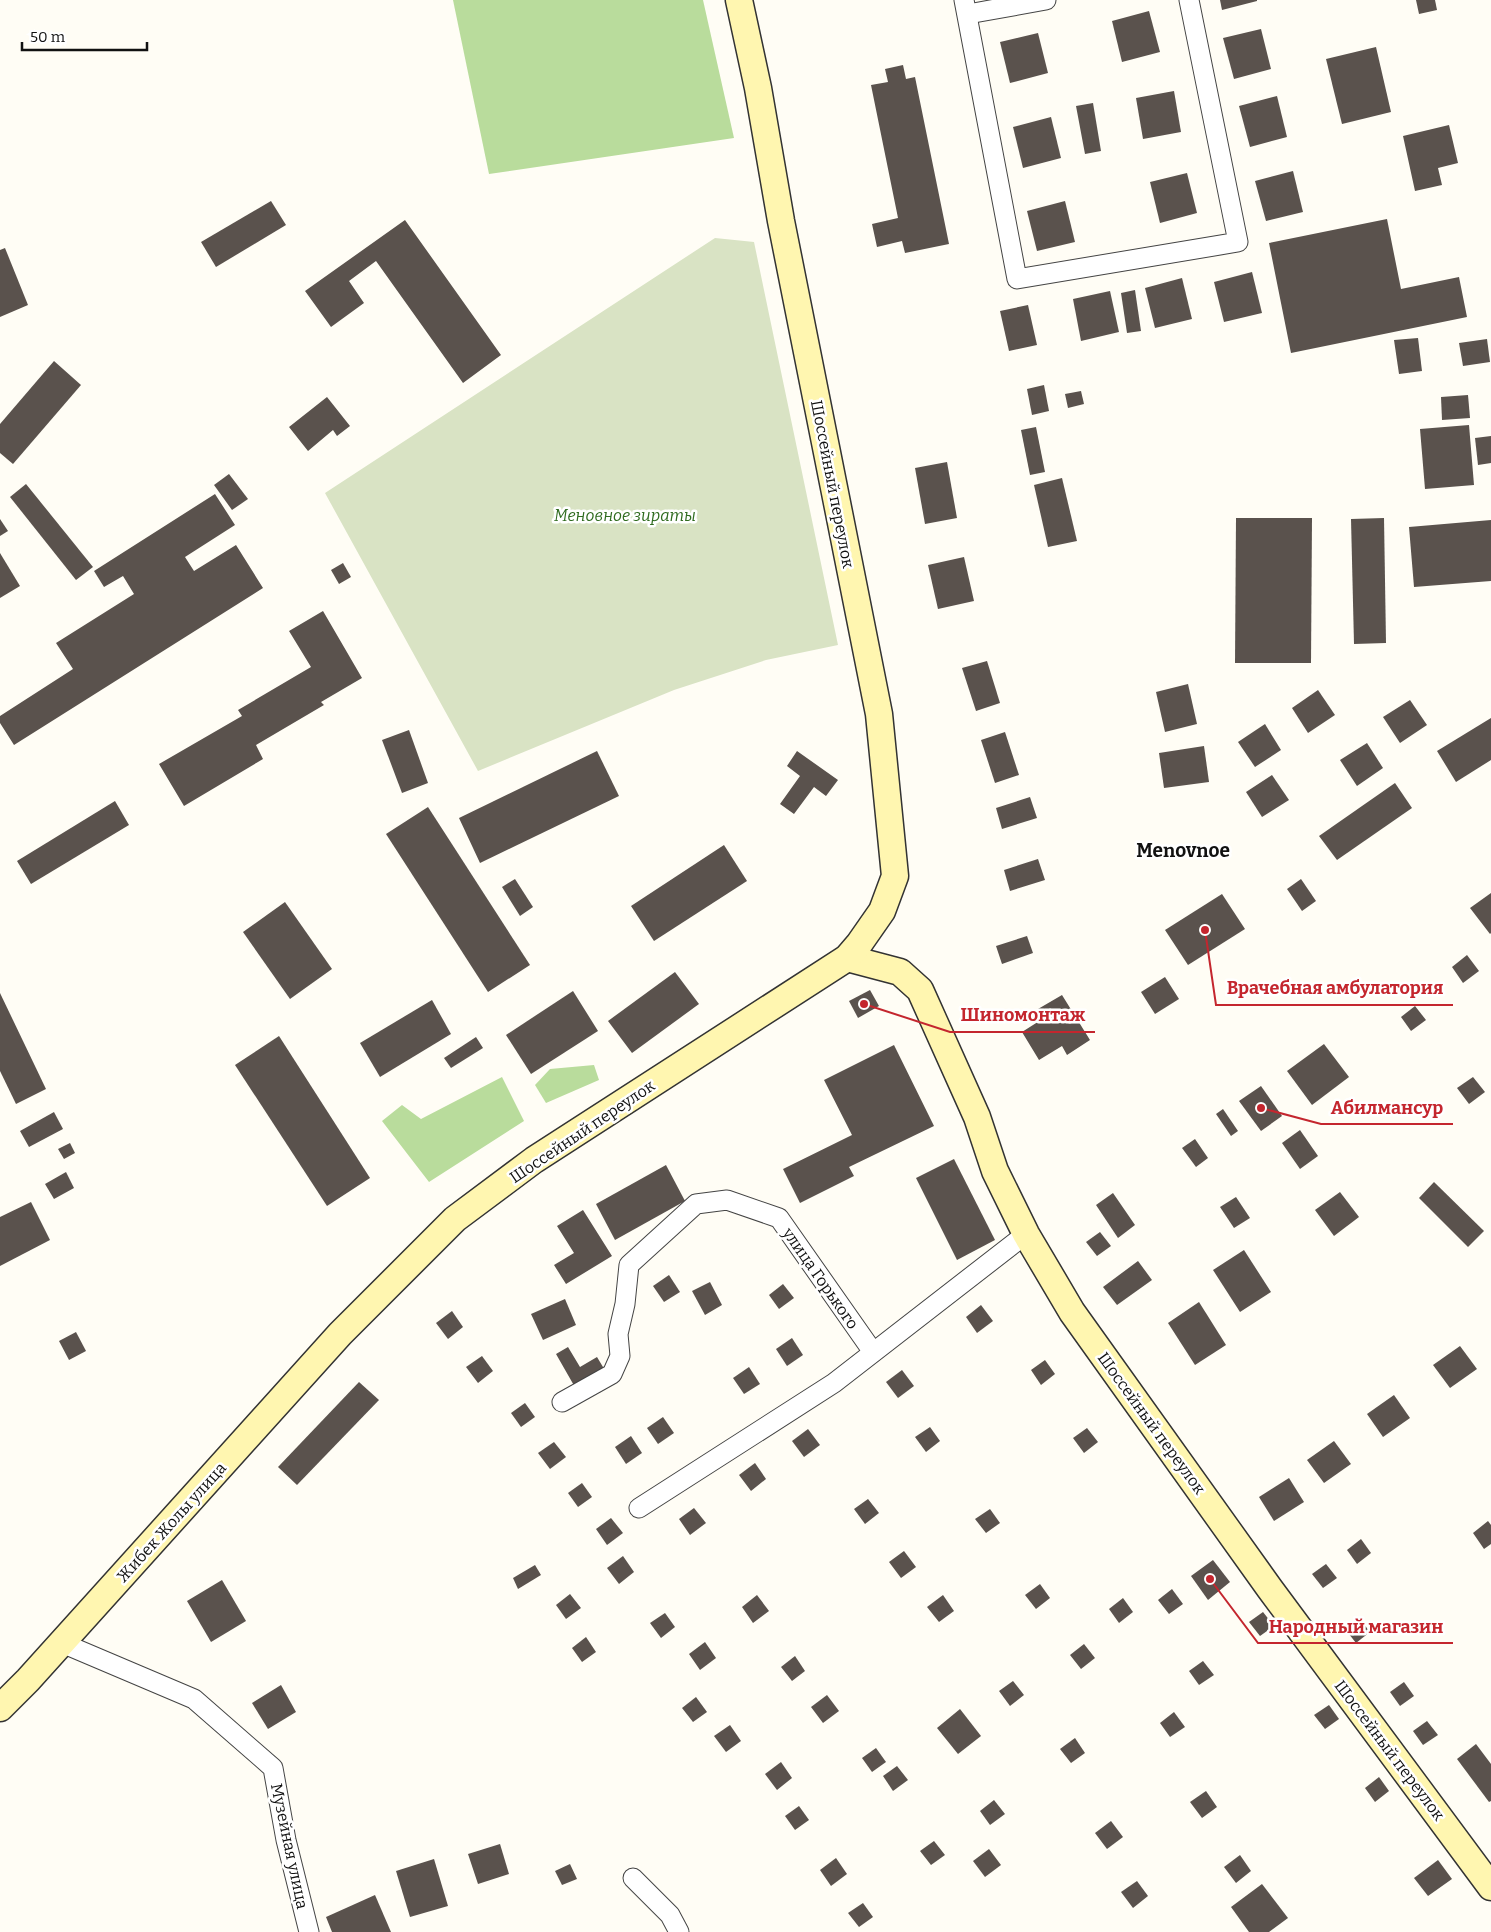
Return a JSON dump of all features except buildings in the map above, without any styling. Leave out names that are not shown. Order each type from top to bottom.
[{"type":"main road","name":"Шоссейный переулок","points":[[340,1334],[456,1219],[526,1166],[847,958],[882,911],[894,876],[878,714],[781,221],[758,88],[739,0]]},
{"type":"main road","name":"Шоссейный переулок","points":[[847,958],[900,972],[920,990],[977,1117],[995,1171],[1026,1234],[1078,1320],[1270,1589],[1491,1887]]},
{"type":"main road","name":"Жибек Жолы улица","points":[[0,1708],[62,1643],[340,1334]]},
{"type":"street","points":[[1046,0],[966,7],[1017,279],[1238,242],[1189,0]]},
{"type":"street","name":"улица Горького","points":[[562,1402],[612,1374],[620,1356],[618,1334],[625,1304],[629,1265],[696,1204],[727,1200],[779,1218],[873,1352]]},
{"type":"street","points":[[639,1508],[834,1382],[1026,1234]]},
{"type":"street","name":"Музейная улица","points":[[62,1643],[194,1699],[273,1768],[286,1840],[309,1932]]},
{"type":"street","points":[[632,1878],[670,1915],[679,1932]]},
{"type":"green space","points":[[453,0],[703,0],[734,138],[489,174]]},
{"type":"green space","name":"Меновное зираты","points":[[715,238],[754,242],[838,645],[766,660],[674,690],[478,771],[325,493]]},
{"type":"green space","points":[[594,1065],[599,1080],[546,1103],[535,1085],[550,1069]]},
{"type":"green space","points":[[502,1077],[524,1121],[429,1182],[382,1121],[402,1105],[421,1119]]},
{"type":"place","name":"Врачебная амбулатория","points":[[1205,930]]},
{"type":"place","name":"Шиномонтаж","points":[[864,1004]]},
{"type":"place","name":"Абилмансур","points":[[1261,1108]]},
{"type":"place","name":"Народный магазин","points":[[1210,1579]]},
{"type":"district","name":"Menovnoe","points":[[1183,850]]}]
